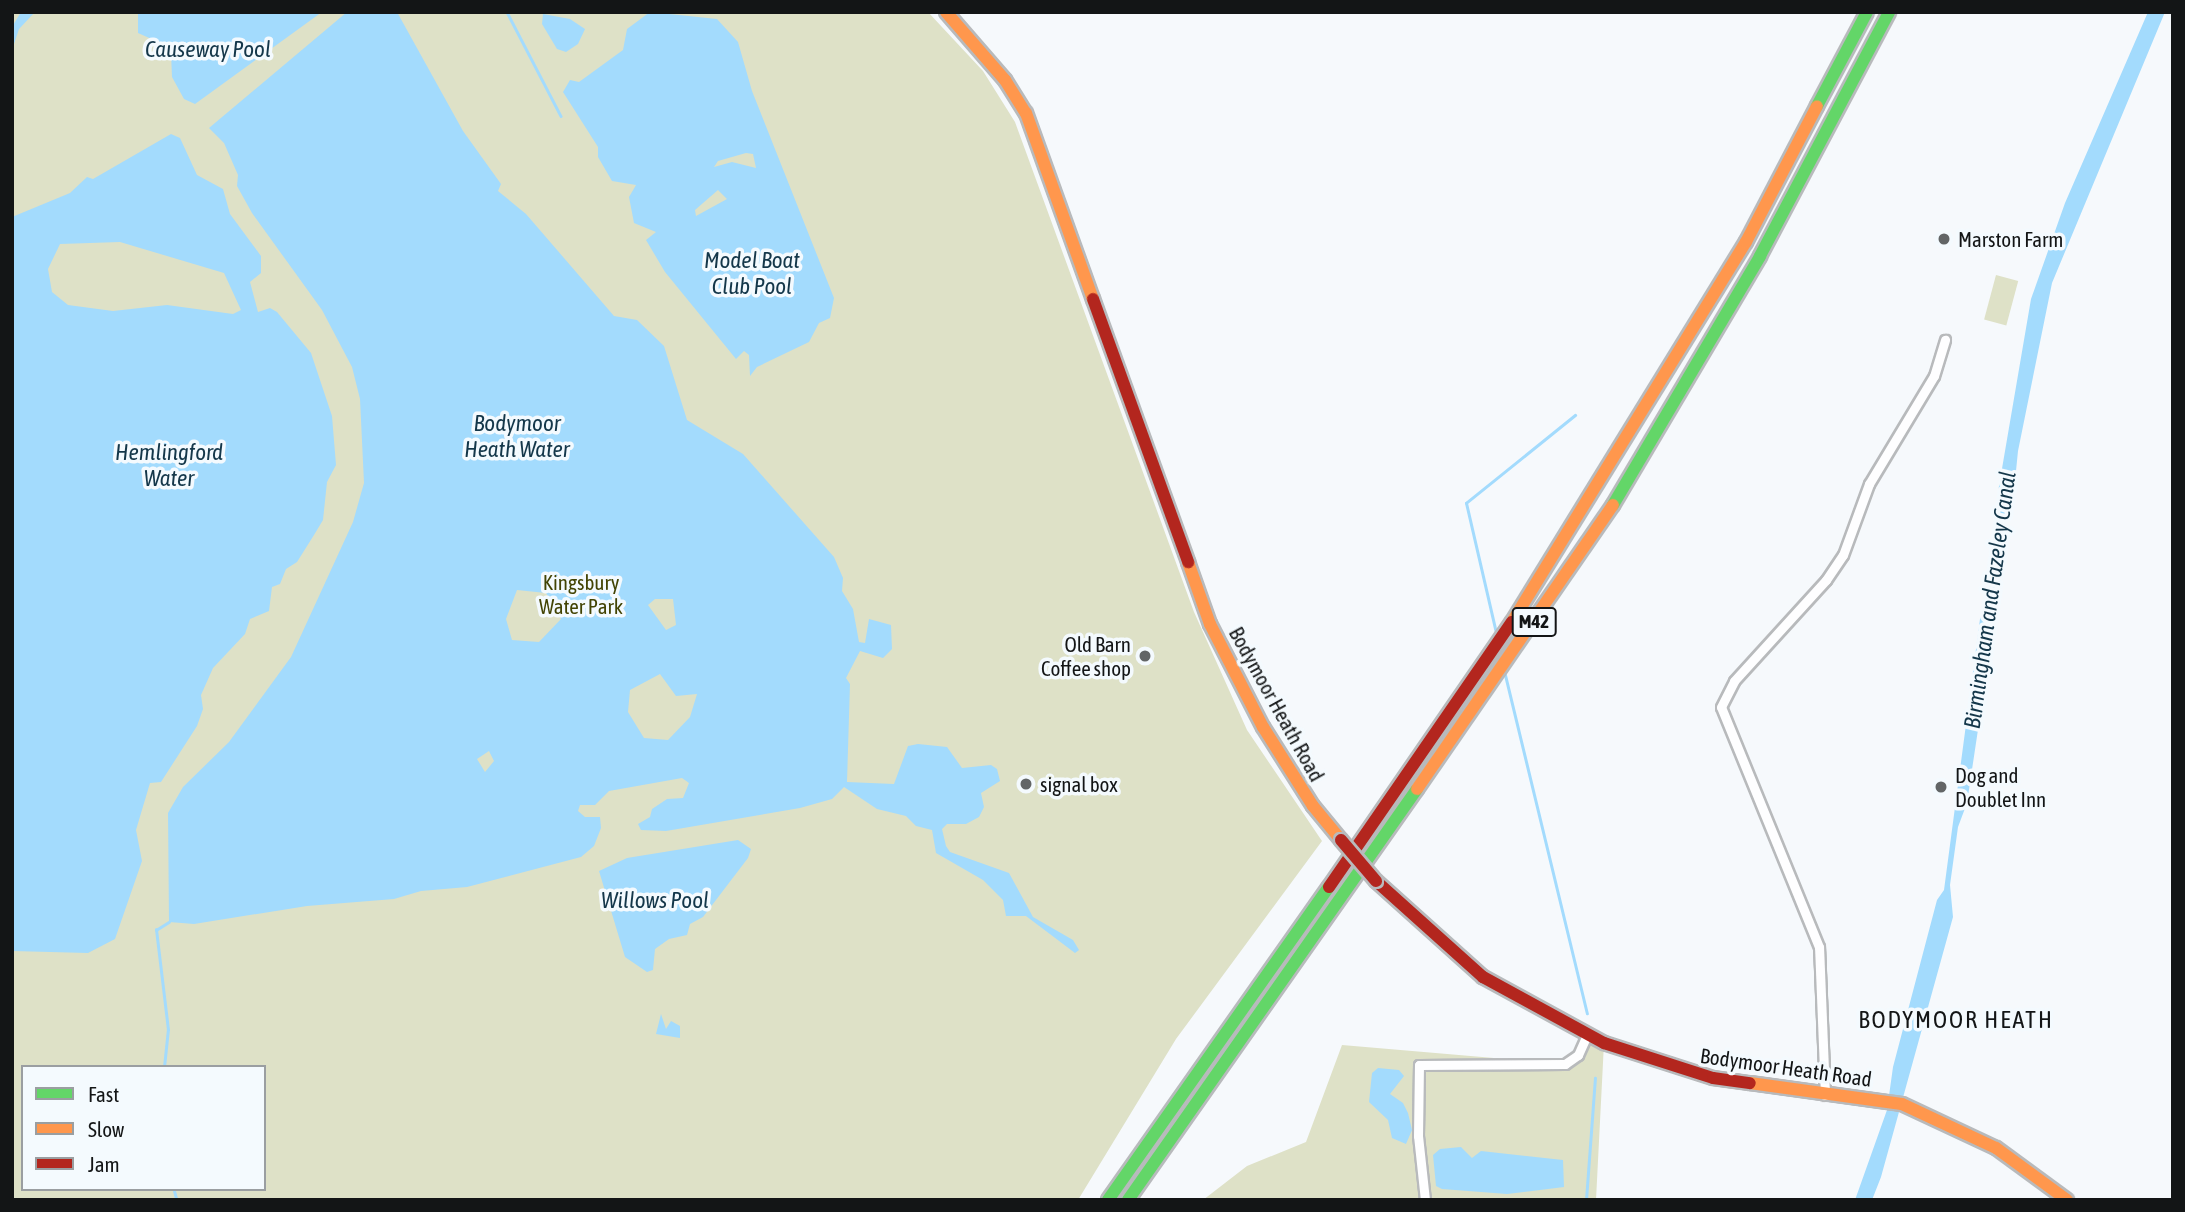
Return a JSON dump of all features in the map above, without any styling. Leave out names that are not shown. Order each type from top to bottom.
[{"type":"main road","name":"Bodymoor Heath Road","points":[[946,12],[1004,79],[1026,113],[1210,624],[1263,727],[1313,806],[1376,881],[1483,977],[1587,1035],[1688,1072],[1825,1095],[1902,1104],[1996,1148],[2067,1200]]},
{"type":"main road","name":"M42","points":[[1108,1200],[1457,706],[1566,539],[1746,242],[1867,12]]},
{"type":"main road","name":"M42","points":[[1128,1200],[1582,554],[1728,313],[1889,12]]},
{"type":"street","points":[[1825,1095],[1819,947],[1721,707],[1734,681],[1826,580],[1843,555],[1869,484],[1934,376],[1945,340]]},
{"type":"street","points":[[1425,1200],[1418,1136],[1419,1065],[1565,1064],[1578,1055],[1587,1035]]},
{"type":"green space","name":"Kingsbury Water Park","points":[[12,12],[928,12],[983,71],[1015,122],[1194,612],[1247,730],[1322,841],[1176,1039],[1078,1200],[12,1200]]},
{"type":"green space","points":[[1996,275],[2018,281],[2006,325],[1984,319]]},
{"type":"green space","points":[[1587,1035],[1604,1043],[1596,1200],[1203,1200],[1247,1166],[1306,1142],[1342,1045],[1565,1064],[1574,1061]]},
{"type":"water","points":[[21,12],[35,12],[19,29],[12,50],[12,27]]},
{"type":"water","name":"Causeway Pool","points":[[138,12],[322,12],[195,104],[184,99],[172,77],[171,53],[165,45],[138,33]]},
{"type":"water","name":"Bodymoor Heath Water","points":[[347,12],[397,12],[463,131],[501,184],[498,191],[526,214],[614,316],[637,320],[664,346],[687,420],[743,454],[834,557],[843,578],[842,591],[853,609],[859,642],[865,643],[869,619],[891,625],[892,649],[883,658],[860,651],[846,678],[850,684],[847,782],[894,784],[908,746],[918,744],[947,747],[962,768],[991,765],[997,769],[1000,781],[981,793],[984,807],[979,817],[966,824],[947,824],[942,829],[946,846],[950,852],[1009,873],[1033,917],[1073,940],[1079,950],[1075,953],[1026,916],[1006,916],[1003,900],[983,880],[936,853],[932,830],[916,826],[906,816],[877,809],[844,787],[832,799],[800,808],[666,831],[641,830],[638,824],[650,817],[652,809],[667,799],[683,798],[689,783],[682,778],[609,791],[595,805],[580,805],[578,811],[585,817],[600,817],[601,828],[594,846],[581,857],[467,887],[421,891],[394,899],[307,906],[194,924],[169,922],[168,813],[183,787],[229,742],[291,657],[353,522],[364,483],[360,399],[352,367],[322,310],[252,213],[237,186],[238,175],[224,143],[209,128]],"holes":[[[517,590],[546,593],[561,619],[539,642],[512,640],[506,619]],[[655,599],[673,599],[676,625],[666,630],[648,605]],[[660,674],[676,696],[697,694],[690,717],[668,740],[644,738],[628,712],[630,690]],[[489,751],[494,761],[485,772],[477,759]]]},
{"type":"water","name":"Model Boat Club Pool","points":[[650,12],[717,19],[738,42],[752,91],[834,298],[830,318],[819,323],[809,342],[757,367],[750,376],[749,355],[744,351],[736,359],[665,272],[646,240],[656,232],[634,223],[629,197],[636,185],[612,181],[598,157],[598,147],[563,92],[570,80],[579,82],[623,50],[627,29]],"holes":[[[746,153],[753,154],[756,168],[732,162],[714,167],[718,161]],[[718,190],[727,199],[696,216],[695,210]]]},
{"type":"water","name":"Birmingham and Fazeley Canal","points":[[2148,12],[2165,12],[2052,283],[2018,451],[2012,511],[2005,511],[2000,585],[1992,600],[1994,623],[1967,803],[1958,827],[1950,885],[1953,917],[1881,1177],[1872,1200],[1855,1200],[1887,1110],[1893,1067],[1937,900],[1944,890],[1980,619],[1987,601],[2001,508],[1998,492],[2031,299],[2065,203]]},
{"type":"water","points":[[543,14],[570,19],[585,29],[578,44],[566,52],[557,49],[542,24]]},
{"type":"water","name":"Hemlingford Water","points":[[171,134],[180,138],[197,175],[223,189],[230,214],[261,256],[261,273],[250,282],[258,312],[270,308],[277,312],[311,353],[332,416],[336,465],[327,482],[323,520],[297,562],[286,569],[280,584],[272,587],[269,611],[250,619],[245,634],[213,668],[201,695],[203,709],[197,726],[161,782],[150,783],[136,830],[142,861],[115,939],[88,953],[12,951],[12,217],[70,193],[87,177],[93,179]],"holes":[[[120,242],[224,273],[241,310],[233,314],[167,305],[113,311],[68,305],[52,292],[48,269],[60,244]]]},
{"type":"water","name":"Willows Pool","points":[[738,840],[751,849],[748,858],[703,917],[690,924],[687,935],[669,939],[655,949],[653,970],[647,972],[625,957],[599,871],[627,858]]},
{"type":"water","points":[[661,1014],[666,1029],[671,1021],[680,1026],[680,1038],[656,1034]]},
{"type":"water","points":[[1378,1068],[1399,1070],[1404,1076],[1390,1094],[1403,1103],[1408,1113],[1412,1130],[1406,1144],[1392,1138],[1388,1120],[1369,1102],[1372,1073]]},
{"type":"water","points":[[1461,1147],[1472,1158],[1481,1151],[1563,1160],[1564,1187],[1507,1194],[1442,1189],[1436,1186],[1433,1155],[1440,1149]]},
{"type":"waterway","points":[[507,12],[561,116]]},
{"type":"waterway","points":[[1496,633],[1466,503],[1575,415]]},
{"type":"waterway","points":[[1505,673],[1587,1013]]},
{"type":"waterway","points":[[164,1065],[168,1030],[156,930],[169,922]]},
{"type":"waterway","points":[[1586,1200],[1595,1078]]},
{"type":"waterway","points":[[175,1191],[177,1200]]},
{"type":"traffic: fast","points":[[1817,106],[1867,12]]},
{"type":"traffic: fast","points":[[1613,505],[1760,256],[1889,12]]},
{"type":"traffic: fast","points":[[1128,1200],[1417,789]]},
{"type":"traffic: fast","points":[[1108,1200],[1329,887]]},
{"type":"traffic: slow","points":[[946,12],[1005,80],[1026,113],[1093,299]]},
{"type":"traffic: slow","points":[[1512,622],[1746,242],[1817,106]]},
{"type":"traffic: slow","points":[[1417,789],[1613,505]]},
{"type":"traffic: slow","points":[[1188,562],[1210,624],[1263,727],[1313,806],[1341,840]]},
{"type":"traffic: slow","points":[[1750,1083],[1902,1104],[1996,1148],[2067,1200]]},
{"type":"traffic: jam","points":[[1093,299],[1188,562]]},
{"type":"traffic: jam","points":[[1329,887],[1512,622]]},
{"type":"traffic: jam","points":[[1341,840],[1376,881]]},
{"type":"traffic: jam","points":[[1376,881],[1483,977],[1604,1043],[1713,1078],[1750,1083]]},
{"type":"place","name":"Marston Farm","points":[[1944,239]]},
{"type":"place","name":"Old Barn Coffee shop","points":[[1145,656]]},
{"type":"place","name":"signal box","points":[[1026,784]]},
{"type":"place","name":"Dog and Doublet Inn","points":[[1941,787]]},
{"type":"district","name":"BODYMOOR HEATH","points":[[1956,1020]]}]
